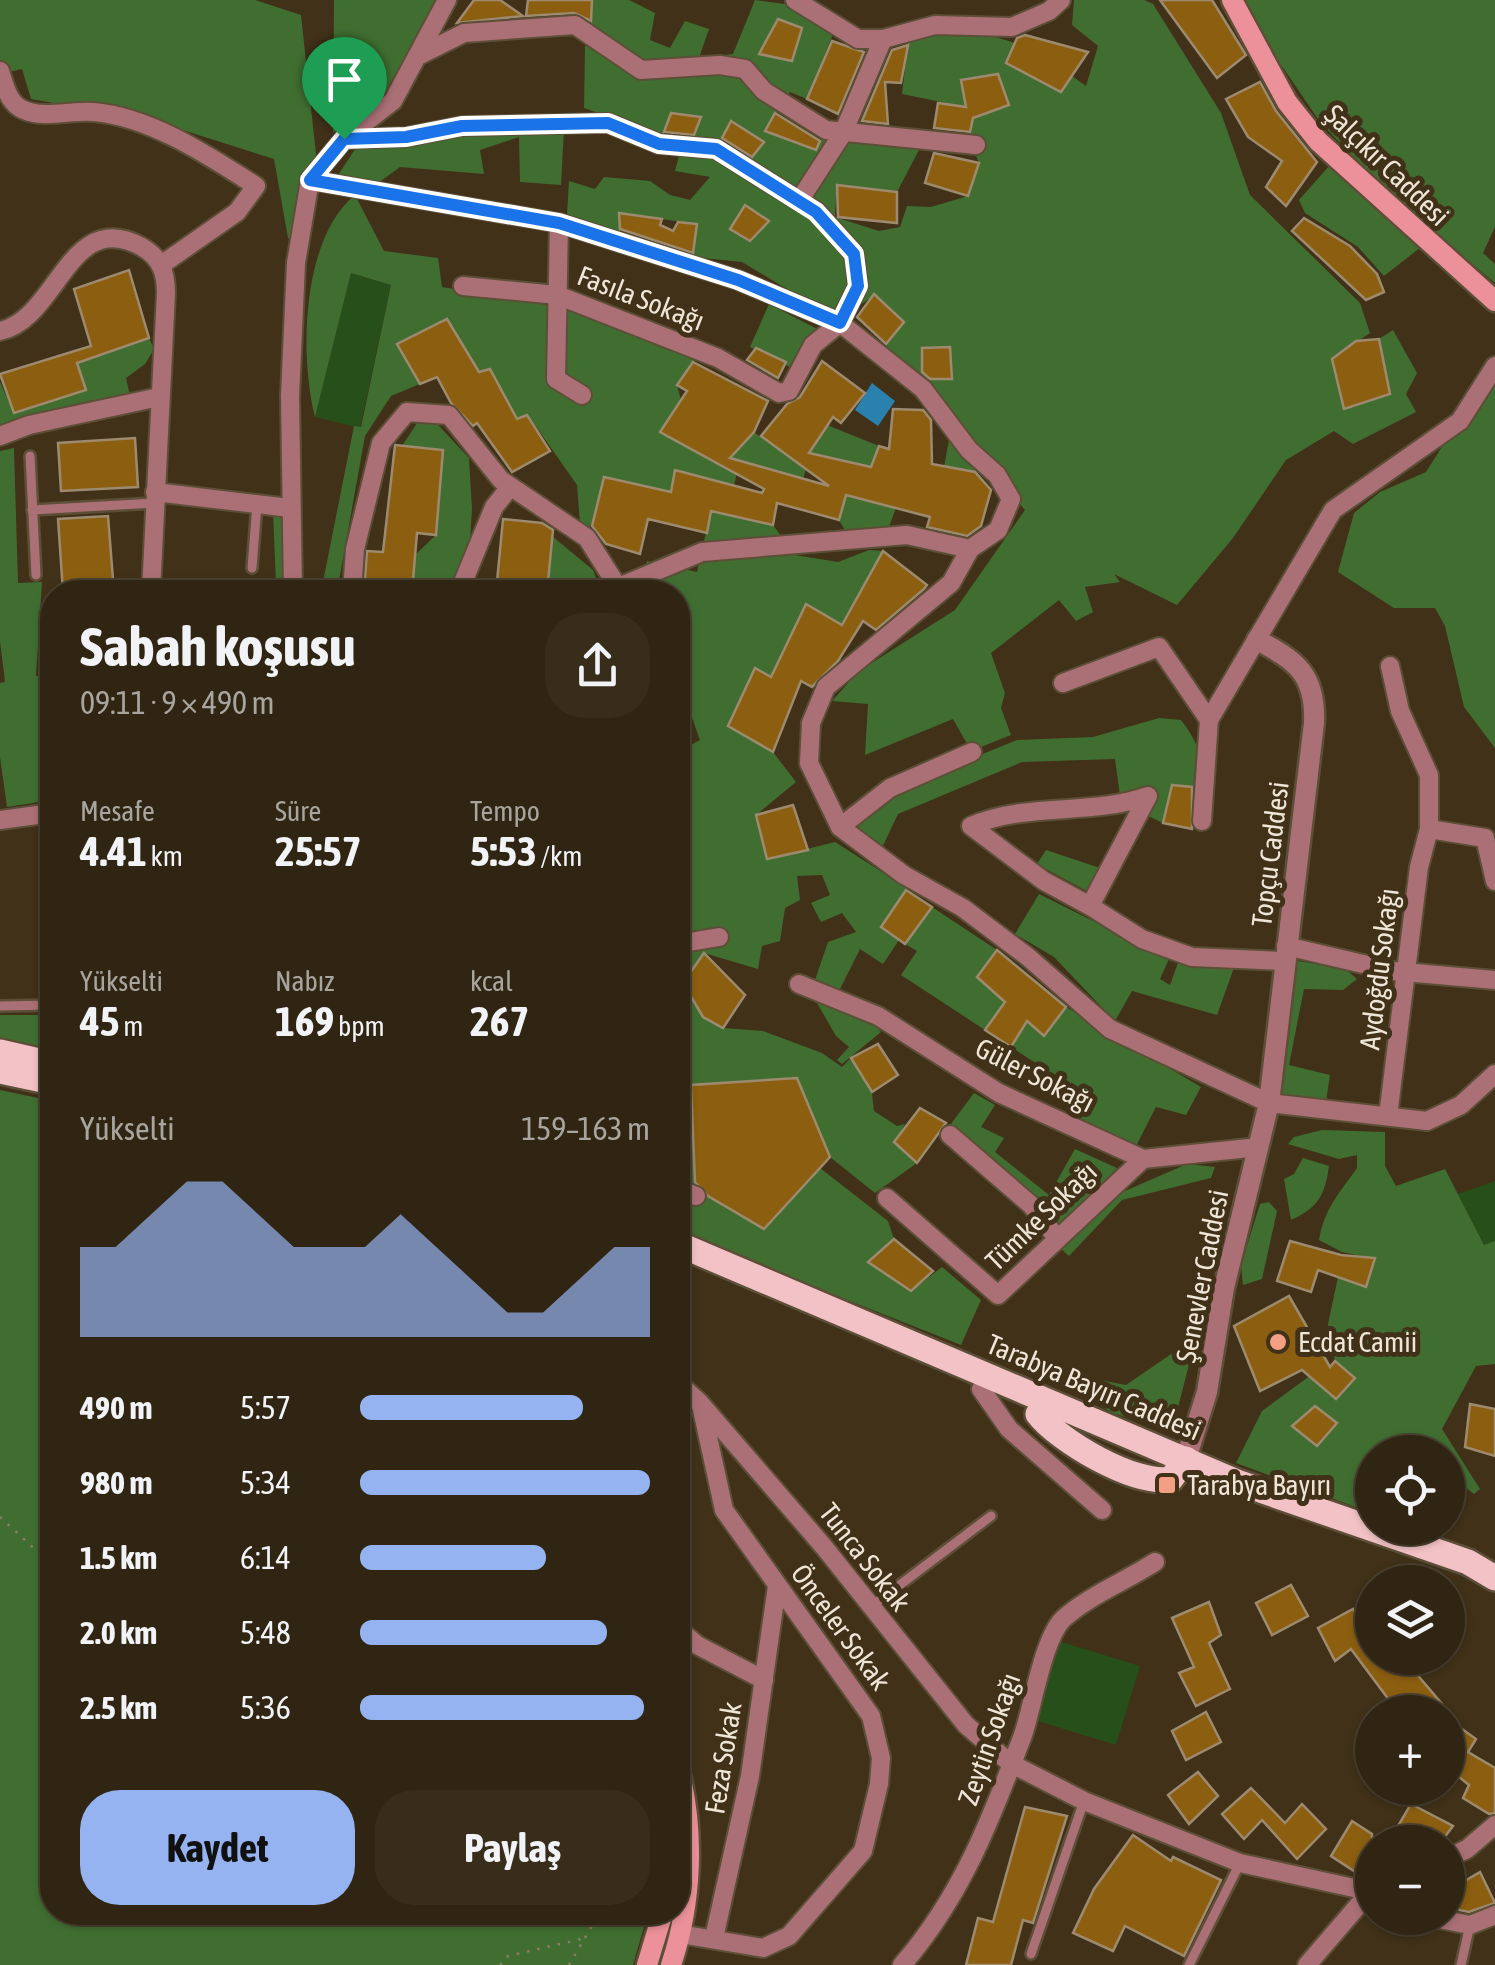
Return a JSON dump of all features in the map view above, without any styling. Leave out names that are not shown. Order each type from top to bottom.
[{"type":"main road","name":"Şalçıkır Caddesi","points":[[1232,0],[1287,102],[1318,141],[1495,301]]},
{"type":"main road","points":[[0,1052],[40,1061]]},
{"type":"main road","points":[[0,1071],[40,1079]]},
{"type":"main road","name":"Tarabya Bayırı Caddesi","points":[[690,1249],[1182,1466],[1468,1562],[1492,1577]]},
{"type":"main road","name":"Tarabya Bayırı Caddesi","points":[[690,1267],[1038,1414],[1060,1438],[1154,1480],[1182,1466]]},
{"type":"main road","points":[[647,1965],[659,1925]]},
{"type":"main road","points":[[671,1965],[681,1925]]},
{"type":"street","points":[[292,580],[296,264],[310,180],[344,139],[393,101],[447,0]]},
{"type":"street","points":[[795,0],[858,38],[883,38],[935,25],[1012,27],[1048,12],[1061,0]]},
{"type":"street","points":[[417,56],[464,33],[574,25],[641,70],[720,65],[744,69],[785,106],[826,130],[976,145]]},
{"type":"street","points":[[799,201],[843,133],[883,38]]},
{"type":"street","points":[[0,71],[13,102],[26,112],[93,112],[124,118],[220,162],[256,186],[236,212],[161,264]]},
{"type":"street","points":[[344,139],[406,137],[462,126],[608,123],[659,144],[716,149],[816,212],[854,254],[858,286],[840,323]]},
{"type":"street","points":[[310,180],[559,223],[738,280],[840,323],[923,390],[970,450],[997,475],[1011,498],[998,530],[970,549],[951,583],[826,688],[810,723],[809,764],[840,827],[904,875],[963,908],[1028,957],[1110,1029],[1269,1104],[1428,1121],[1461,1106],[1495,1074]]},
{"type":"street","points":[[559,223],[556,379],[582,395]]},
{"type":"street","points":[[0,331],[36,313],[72,258],[98,242],[127,240],[161,264],[166,293],[152,580]]},
{"type":"street","name":"Fasıla Sokağı","points":[[463,286],[557,295],[718,358],[779,393],[790,391],[813,346],[840,323]]},
{"type":"street","points":[[1202,820],[1209,720],[1333,510],[1460,421],[1495,366]]},
{"type":"street","points":[[0,436],[28,425],[159,397]]},
{"type":"street","points":[[353,580],[356,548],[381,442],[408,412],[449,415],[510,487],[587,538],[615,580]]},
{"type":"street","points":[[463,580],[494,507],[510,487]]},
{"type":"street","points":[[155,497],[290,508]]},
{"type":"street","points":[[641,580],[702,552],[718,550],[908,535],[970,549]]},
{"type":"street","name":"Topçu Caddesi","points":[[1256,640],[1302,670],[1315,695],[1269,1104]]},
{"type":"street","points":[[1064,684],[1159,646],[1209,720]]},
{"type":"street","name":"Aydoğdu Sokağı","points":[[1388,1116],[1429,829],[1429,775],[1400,711],[1390,666]]},
{"type":"street","points":[[840,827],[890,788],[972,752]]},
{"type":"street","points":[[1090,906],[1148,796],[1086,810],[994,816],[971,826],[1044,881],[1142,940],[1192,956],[1285,954],[1495,980]]},
{"type":"street","points":[[0,820],[40,815]]},
{"type":"street","points":[[1429,829],[1485,838],[1495,881]]},
{"type":"street","points":[[690,942],[719,937]]},
{"type":"street","name":"Güler Sokağı","points":[[800,984],[878,1016],[999,1093],[1143,1160]]},
{"type":"street","name":"Şenevler Caddesi","points":[[1182,1466],[1207,1392],[1224,1288],[1269,1104]]},
{"type":"street","points":[[950,1134],[1031,1205],[1057,1238]]},
{"type":"street","points":[[1143,1160],[1259,1147]]},
{"type":"street","name":"Tümke Sokağı","points":[[887,1198],[998,1295],[1143,1160]]},
{"type":"street","points":[[690,1194],[696,1196]]},
{"type":"street","points":[[981,1389],[1009,1430],[1102,1510]]},
{"type":"street","name":"Tunca Sokak","points":[[690,1394],[824,1547],[966,1725],[1010,1763],[1084,1801],[1240,1862],[1355,1889]]},
{"type":"street","name":"Önceler Sokak","points":[[680,1934],[763,1948],[789,1936],[863,1851],[879,1784],[879,1738],[871,1716],[724,1510],[700,1403]]},
{"type":"street","name":"Zeytin Sokağı","points":[[902,1965],[957,1893],[977,1855],[1056,1629],[1076,1610],[1154,1562]]},
{"type":"street","name":"Feza Sokak","points":[[714,1938],[750,1776],[777,1586]]},
{"type":"street","points":[[690,1640],[764,1680]]},
{"type":"street","points":[[1465,1851],[1495,1824]]},
{"type":"street","points":[[1308,1965],[1355,1910]]},
{"type":"street","points":[[1465,1924],[1495,1916]]},
{"type":"lane","points":[[30,456],[36,574]]},
{"type":"lane","points":[[32,510],[155,497]]},
{"type":"lane","points":[[252,568],[257,504]]},
{"type":"lane","points":[[0,1006],[40,1005]]},
{"type":"lane","points":[[870,1608],[991,1516]]},
{"type":"lane","points":[[1031,1954],[1084,1801]]},
{"type":"lane","points":[[1189,1965],[1240,1862]]},
{"type":"lane","points":[[1460,1965],[1470,1925]]},
{"type":"path","points":[[0,1517],[40,1554]]},
{"type":"path","points":[[569,1965],[593,1925]]},
{"type":"path","points":[[500,1965],[508,1956],[586,1938]]},
{"type":"green space","points":[[0,0],[255,0],[301,15],[316,154],[305,241],[288,238],[274,159],[151,120],[31,99],[22,69],[0,74]]},
{"type":"green space","points":[[334,0],[441,0],[383,107],[333,133]]},
{"type":"green space","points":[[592,0],[629,0],[655,13],[650,40],[670,48],[685,21],[709,29],[699,58],[733,54],[755,0],[807,7],[837,24],[807,99],[790,92],[765,131],[815,149],[823,136],[889,128],[920,148],[897,192],[837,186],[835,217],[879,231],[900,227],[907,206],[931,207],[968,196],[979,163],[968,137],[973,118],[1009,105],[998,74],[961,81],[966,107],[902,94],[908,42],[933,18],[1015,43],[1006,64],[1061,92],[1072,76],[1086,86],[1098,46],[1072,25],[1074,0],[1144,0],[1153,4],[1221,113],[1250,195],[1360,303],[1370,333],[1332,359],[1344,409],[1390,394],[1379,339],[1393,330],[1417,373],[1406,394],[1416,412],[1353,444],[1334,431],[1286,460],[1233,538],[1177,605],[1114,574],[1120,582],[1085,587],[1093,612],[1076,621],[1059,600],[991,653],[1005,693],[1001,708],[1011,735],[971,751],[953,719],[865,755],[868,704],[832,701],[859,671],[955,610],[1025,510],[995,476],[944,467],[952,423],[897,364],[885,344],[903,322],[875,295],[838,320],[742,262],[693,257],[696,224],[620,213],[621,235],[567,215],[569,181],[595,189],[604,177],[650,181],[670,195],[690,200],[710,177],[675,171],[680,152],[747,164],[764,142],[732,122],[716,149],[692,142],[700,117],[671,113],[663,136],[584,108],[585,46],[629,51],[591,25]]},
{"type":"green space","points":[[1237,0],[1495,0],[1495,227],[1483,253],[1495,264],[1495,283],[1393,198],[1320,122]]},
{"type":"green space","points":[[564,129],[561,185],[520,182],[519,137],[480,150],[484,174],[400,167],[378,183],[338,175],[356,148],[403,144],[463,130]]},
{"type":"green space","points":[[1329,166],[1421,247],[1384,276],[1358,247],[1305,213],[1299,200]]},
{"type":"green space","points":[[355,195],[384,251],[438,258],[442,287],[567,308],[696,358],[677,385],[681,400],[661,432],[722,466],[750,430],[802,463],[827,425],[879,446],[871,467],[811,453],[803,479],[740,461],[734,485],[676,470],[671,492],[604,477],[594,521],[581,537],[577,485],[528,415],[517,419],[479,372],[447,319],[397,344],[420,384],[391,396],[365,436],[339,580],[323,580],[354,426],[361,427],[391,285],[351,273],[315,417],[307,362],[309,298],[324,239],[337,214]]},
{"type":"green space","points":[[351,273],[391,285],[360,428],[315,417]]},
{"type":"green space","points":[[769,304],[823,332],[798,371],[750,347]]},
{"type":"green space","points":[[149,338],[154,349],[145,364],[126,378],[131,400],[0,431],[0,382],[14,413],[86,390],[77,364]]},
{"type":"green space","points":[[1495,363],[1495,748],[1464,707],[1445,626],[1435,608],[1394,608],[1338,572],[1354,513],[1380,492],[1426,472]]},
{"type":"green space","points":[[425,411],[469,458],[472,509],[468,573],[471,580],[413,580],[415,555],[436,535],[443,450],[402,446]]},
{"type":"green space","points":[[14,448],[18,583],[40,582],[36,676],[40,676],[40,802],[7,807],[0,757],[0,683],[5,682],[0,641],[0,451]]},
{"type":"green space","points":[[846,495],[896,508],[884,540],[851,541],[839,520]]},
{"type":"green space","points":[[711,511],[773,525],[795,555],[838,562],[869,550],[883,551],[841,625],[806,605],[771,677],[754,669],[729,726],[773,752],[796,782],[756,815],[767,859],[835,842],[907,888],[881,927],[899,940],[883,964],[860,949],[838,993],[814,983],[828,942],[856,932],[842,913],[821,922],[811,903],[830,895],[822,875],[797,876],[800,900],[785,908],[780,941],[762,946],[758,969],[704,953],[690,973],[690,745],[700,740],[690,714],[690,580],[641,580],[647,561],[697,572]]},
{"type":"green space","points":[[288,512],[289,580],[276,580],[273,513]]},
{"type":"green space","points":[[552,536],[593,570],[597,580],[548,580]]},
{"type":"green space","points":[[1159,718],[1181,720],[1196,744],[1202,769],[1202,789],[1171,785],[1163,823],[1121,803],[1115,759],[1022,762],[898,814],[880,852],[843,824],[894,790],[1017,740],[1093,737]]},
{"type":"green space","points":[[1046,850],[1109,871],[1094,895],[1037,864]]},
{"type":"green space","points":[[1039,894],[1169,959],[1160,979],[1170,985],[1179,960],[1235,965],[1217,1015],[1132,991],[1115,1021],[1054,957],[1015,934]]},
{"type":"green space","points":[[932,907],[997,950],[977,977],[1005,1002],[985,1030],[901,975],[917,951],[905,944]]},
{"type":"green space","points":[[1298,961],[1345,969],[1357,979],[1343,990],[1304,989],[1289,1065],[1330,1075],[1326,1102],[1275,1094]]},
{"type":"green space","points":[[690,995],[703,1017],[723,1028],[763,1031],[822,1053],[842,1067],[851,1058],[872,1094],[874,1111],[897,1126],[905,1124],[895,1142],[917,1163],[875,1193],[830,1157],[796,1078],[692,1085],[696,1188],[690,1186]]},
{"type":"green space","points":[[817,1003],[869,1018],[881,1032],[842,1064],[837,1060],[849,1047],[836,1036]]},
{"type":"green space","points":[[1066,1007],[1201,1087],[1186,1115],[1156,1107],[1135,1148],[1071,1120],[1082,1093],[1011,1047],[1027,1021],[1044,1036]]},
{"type":"green space","points":[[0,1015],[40,1015],[40,1050],[0,1042]]},
{"type":"green space","points":[[0,1090],[40,1098],[40,1925],[645,1925],[633,1965],[0,1965]]},
{"type":"green space","points":[[974,1093],[995,1105],[981,1127],[1004,1138],[995,1152],[1049,1195],[1075,1149],[1117,1168],[1057,1230],[948,1128]]},
{"type":"green space","points":[[1322,1130],[1385,1132],[1385,1166],[1396,1186],[1445,1169],[1484,1245],[1495,1241],[1495,1364],[1476,1366],[1442,1429],[1446,1435],[1355,1435],[1355,1507],[1236,1463],[1262,1411],[1311,1375],[1336,1399],[1354,1378],[1335,1361],[1328,1324],[1338,1277],[1366,1287],[1375,1259],[1342,1252],[1319,1240],[1329,1210],[1357,1168],[1357,1155],[1339,1159],[1288,1144],[1294,1137]]},
{"type":"green space","points":[[1303,1158],[1329,1166],[1322,1193],[1314,1205],[1291,1220],[1284,1179],[1294,1174]]},
{"type":"green space","points":[[1187,1164],[1215,1167],[1211,1178],[1122,1200],[1069,1256],[1060,1248],[1111,1197]]},
{"type":"green space","points":[[820,1168],[888,1221],[894,1239],[868,1262],[911,1291],[942,1267],[981,1300],[961,1345],[690,1238],[690,1193],[703,1192],[764,1229]]},
{"type":"green space","points":[[1495,1181],[1495,1241],[1484,1245],[1458,1194]]},
{"type":"green space","points":[[1269,1202],[1277,1211],[1262,1279],[1243,1285],[1241,1265],[1260,1204]]},
{"type":"green space","points":[[1196,1337],[1172,1431],[1113,1413],[1069,1388],[1068,1374],[1126,1385]]},
{"type":"green space","points":[[1465,1465],[1480,1489],[1474,1494],[1465,1487]]},
{"type":"green space","points":[[1058,1641],[1140,1666],[1116,1745],[1034,1720]]},
{"type":"water","points":[[872,383],[895,401],[878,426],[855,410]]},
{"type":"building","points":[[474,0],[500,0],[523,16],[457,23]]},
{"type":"building","points":[[528,0],[592,0],[591,21],[574,13],[526,16]]},
{"type":"building","points":[[1160,0],[1212,0],[1246,55],[1217,78]]},
{"type":"building","points":[[778,19],[802,28],[792,61],[759,54]]},
{"type":"building","points":[[1025,35],[1088,52],[1061,92],[1006,63],[1017,38]]},
{"type":"building","points":[[832,41],[864,52],[838,114],[807,99]]},
{"type":"building","points":[[908,45],[901,83],[885,82],[888,124],[862,121],[892,50]]},
{"type":"building","points":[[998,74],[1009,105],[973,118],[970,132],[934,128],[938,103],[966,107],[961,80]]},
{"type":"building","points":[[1260,82],[1276,111],[1317,162],[1286,206],[1266,187],[1282,161],[1248,137],[1226,99]]},
{"type":"building","points":[[671,113],[701,117],[694,135],[664,132]]},
{"type":"building","points":[[775,113],[820,141],[816,150],[765,131]]},
{"type":"building","points":[[731,121],[764,142],[752,157],[722,138]]},
{"type":"building","points":[[934,153],[979,163],[968,196],[925,183]]},
{"type":"building","points":[[837,185],[897,192],[897,223],[838,217]]},
{"type":"building","points":[[745,205],[769,221],[750,241],[730,229]]},
{"type":"building","points":[[619,213],[662,219],[660,225],[673,231],[678,222],[697,224],[693,253],[620,229]]},
{"type":"building","points":[[1304,218],[1350,246],[1377,274],[1384,292],[1366,300],[1292,231]]},
{"type":"building","points":[[129,270],[149,338],[77,363],[86,390],[14,413],[0,374],[91,346],[74,289]]},
{"type":"building","points":[[874,294],[904,322],[886,344],[857,317]]},
{"type":"building","points":[[447,319],[479,372],[490,369],[517,419],[527,415],[550,451],[512,472],[477,423],[473,426],[451,403],[437,377],[420,384],[397,344]]},
{"type":"building","points":[[1379,339],[1390,394],[1344,409],[1332,359],[1356,341]]},
{"type":"building","points":[[950,347],[952,379],[930,379],[922,372],[922,348]]},
{"type":"building","points":[[756,348],[786,362],[778,378],[747,360]]},
{"type":"building","points":[[822,361],[865,393],[841,423],[833,417],[809,453],[871,467],[879,446],[889,449],[893,409],[923,410],[931,420],[932,464],[975,472],[991,490],[981,526],[967,536],[927,527],[930,517],[846,495],[839,520],[777,503],[773,525],[711,511],[707,533],[648,519],[640,554],[606,544],[592,526],[604,477],[671,492],[675,470],[762,493],[764,489],[660,432],[687,391],[677,385],[693,362],[768,401],[754,432],[730,458],[829,486],[761,436],[787,404],[800,397]]},
{"type":"building","points":[[135,438],[138,487],[61,491],[58,443]]},
{"type":"building","points":[[395,445],[443,450],[436,535],[417,533],[413,580],[365,580],[367,551],[383,552]]},
{"type":"building","points":[[108,516],[113,580],[62,580],[58,519]]},
{"type":"building","points":[[503,519],[542,523],[553,530],[548,580],[497,580]]},
{"type":"building","points":[[883,551],[927,585],[924,589],[876,630],[863,621],[838,661],[812,687],[801,681],[773,752],[728,726],[755,668],[771,677],[806,604],[842,625]]},
{"type":"building","points":[[1172,785],[1192,787],[1192,829],[1163,823]]},
{"type":"building","points":[[793,805],[808,850],[767,859],[756,815]]},
{"type":"building","points":[[906,890],[932,907],[905,944],[881,927]]},
{"type":"building","points":[[997,950],[1066,1007],[1044,1036],[1027,1021],[1011,1047],[985,1030],[1005,1002],[977,977]]},
{"type":"building","points":[[704,953],[745,995],[723,1028],[703,1017],[690,995],[690,973]]},
{"type":"building","points":[[878,1044],[898,1075],[872,1092],[851,1058]]},
{"type":"building","points":[[797,1078],[830,1157],[764,1229],[708,1196],[695,1182],[691,1085]]},
{"type":"building","points":[[920,1108],[946,1123],[917,1163],[894,1142]]},
{"type":"building","points":[[894,1239],[933,1271],[911,1291],[868,1262]]},
{"type":"building","points":[[1290,1241],[1341,1255],[1375,1258],[1366,1287],[1318,1270],[1311,1292],[1277,1281]]},
{"type":"building","name":"Ecdat Camii","points":[[1289,1296],[1330,1367],[1335,1361],[1355,1378],[1336,1399],[1302,1370],[1260,1391],[1234,1326]]},
{"type":"building","points":[[1470,1404],[1495,1409],[1495,1456],[1465,1447]]},
{"type":"building","points":[[1315,1406],[1337,1423],[1317,1446],[1292,1426]]},
{"type":"building","points":[[1291,1585],[1308,1616],[1272,1635],[1256,1603]]},
{"type":"building","points":[[1209,1602],[1221,1635],[1209,1643],[1230,1689],[1196,1706],[1179,1673],[1194,1667],[1172,1618]]},
{"type":"building","points":[[1353,1609],[1355,1654],[1351,1649],[1335,1661],[1318,1628]]},
{"type":"building","points":[[1370,1675],[1417,1675],[1434,1695],[1385,1695]]},
{"type":"building","points":[[1206,1712],[1221,1742],[1186,1760],[1172,1731]]},
{"type":"building","points":[[1465,1731],[1476,1739],[1468,1752],[1495,1768],[1495,1813],[1489,1814],[1465,1799],[1469,1785],[1465,1782]]},
{"type":"building","points":[[1198,1772],[1218,1796],[1189,1824],[1168,1795]]},
{"type":"building","points":[[1251,1788],[1285,1823],[1302,1804],[1326,1829],[1297,1859],[1262,1820],[1244,1839],[1222,1814]]},
{"type":"building","points":[[1413,1805],[1451,1825],[1399,1825]]},
{"type":"building","points":[[1025,1807],[1067,1816],[1033,1923],[1023,1920],[1011,1965],[966,1965],[978,1918],[993,1922]]},
{"type":"building","points":[[1352,1821],[1358,1825],[1355,1825],[1355,1872],[1331,1856]]},
{"type":"building","points":[[1133,1835],[1171,1861],[1173,1857],[1221,1880],[1184,1956],[1125,1926],[1113,1951],[1073,1933],[1094,1889]]},
{"type":"building","points":[[1480,1872],[1495,1903],[1465,1911],[1465,1881]]},
{"type":"place","name":"Ecdat Camii","points":[[1278,1342]]},
{"type":"place","name":"Tarabya Bayırı","points":[[1167,1485]]},
{"type":"route","points":[[608,123],[659,144],[716,149],[816,212],[854,254],[858,286],[840,323],[738,280],[559,223],[310,180],[314,170],[344,139],[406,137],[462,126],[608,123]]}]
